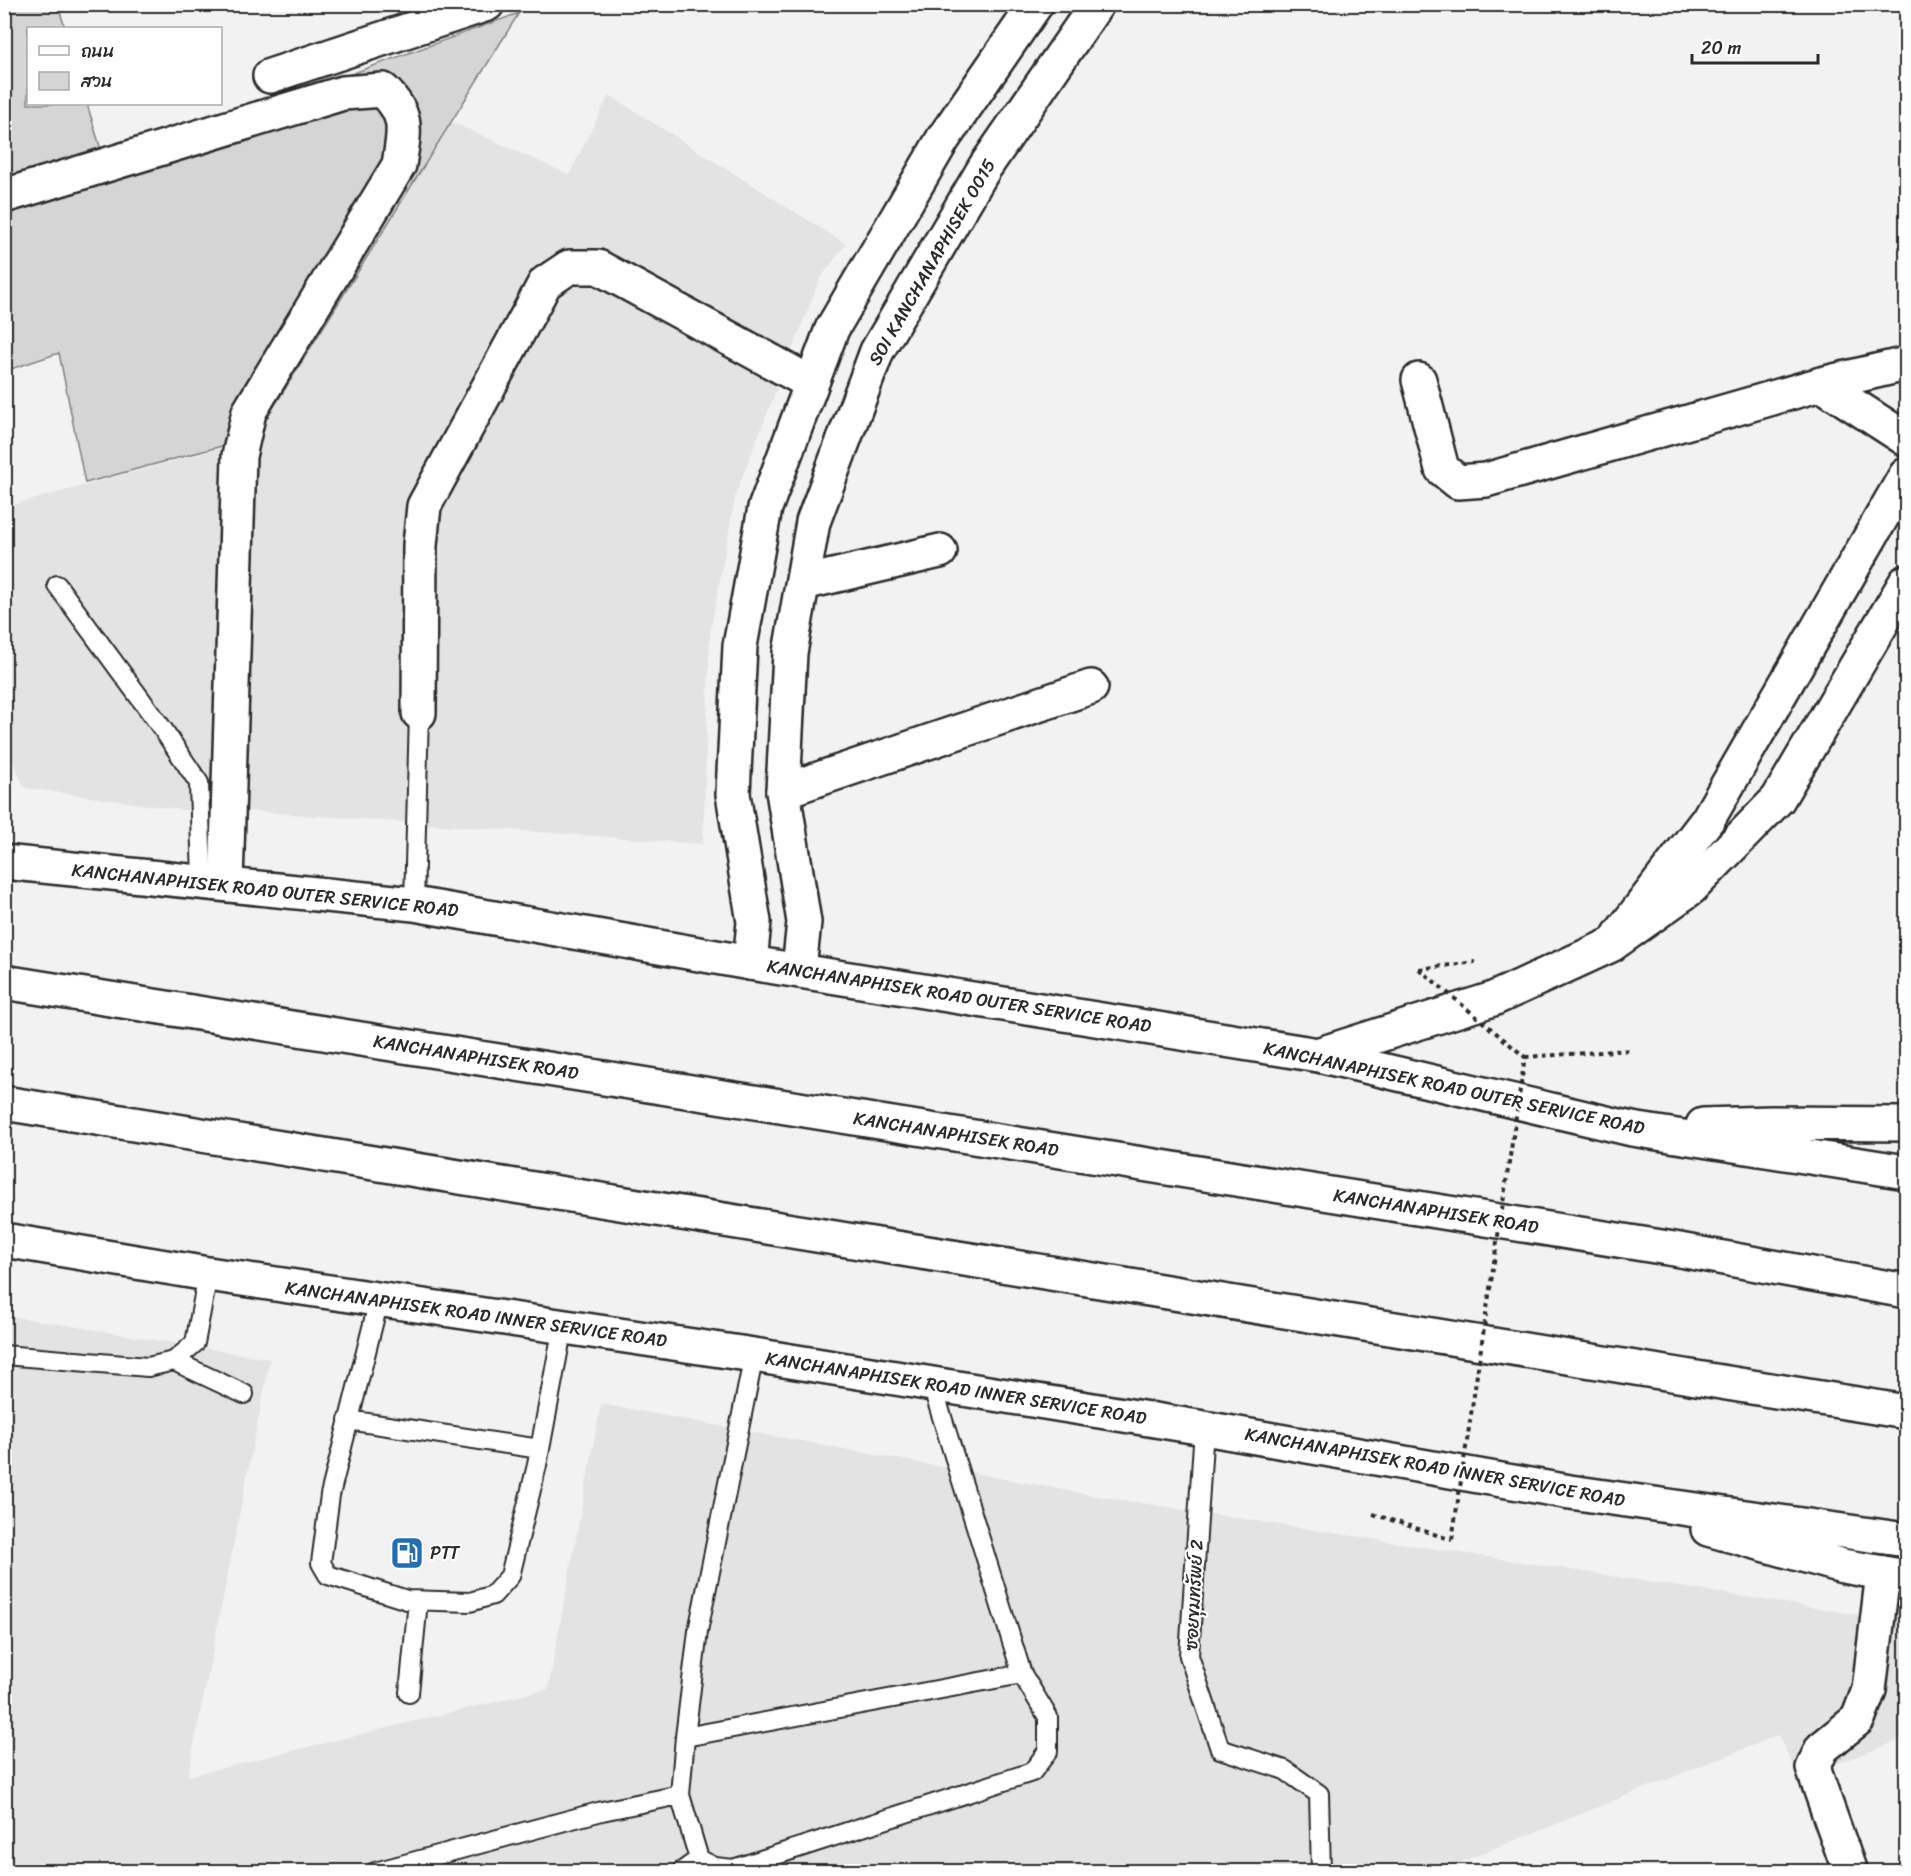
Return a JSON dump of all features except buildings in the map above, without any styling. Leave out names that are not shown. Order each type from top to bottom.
[{"type":"main road","points":[[270,76],[487,4]]},
{"type":"main road","points":[[750,963],[754,922],[733,794],[740,646],[765,508],[832,329],[943,139],[1036,4]]},
{"type":"main road","name":"SOI KANCHANAPHISEK 0015","points":[[800,969],[804,922],[783,791],[790,653],[813,522],[877,351],[985,167],[1097,4]]},
{"type":"main road","points":[[4,196],[343,93],[383,90],[398,105],[404,131],[399,165],[249,412],[239,456],[214,882]]},
{"type":"main road","points":[[419,713],[420,545],[424,506],[545,284],[569,267],[598,267],[811,383],[859,401]]},
{"type":"main road","points":[[862,277],[905,303]]},
{"type":"main road","points":[[1419,380],[1442,469],[1458,482],[1486,480],[1821,384],[1906,364]]},
{"type":"main road","points":[[1821,384],[1906,439]]},
{"type":"main road","points":[[1611,945],[1708,819],[1906,475]]},
{"type":"main road","points":[[803,583],[940,551]]},
{"type":"main road","points":[[1318,1055],[1493,999],[1611,945],[1691,888],[1778,799],[1906,582]]},
{"type":"main road","points":[[783,791],[1092,687]]},
{"type":"main road","name":"KANCHANAPHISEK ROAD OUTER SERVICE ROAD","points":[[4,862],[414,904],[750,963],[800,969],[1318,1055],[1632,1129],[1906,1172]]},
{"type":"main road","name":"KANCHANAPHISEK ROAD","points":[[4,982],[1650,1246],[1906,1291]]},
{"type":"main road","points":[[4,1103],[1906,1412]]},
{"type":"main road","points":[[1632,1129],[1771,1123],[1906,1124]]},
{"type":"main road","name":"KANCHANAPHISEK ROAD INNER SERVICE ROAD","points":[[4,1240],[208,1274],[754,1355],[1204,1428],[1570,1492],[1906,1540]]},
{"type":"main road","points":[[1570,1492],[1843,1566],[1895,1575],[1869,1690],[1858,1719],[1822,1748],[1813,1768],[1850,1872]]},
{"type":"lane","points":[[57,585],[162,728],[199,783],[214,882]]},
{"type":"lane","points":[[414,904],[419,713]]},
{"type":"lane","points":[[4,1355],[148,1367],[174,1361],[195,1343],[208,1274]]},
{"type":"lane","points":[[379,1299],[330,1495],[321,1563],[328,1575],[407,1600],[470,1602],[493,1595],[510,1576],[540,1449],[563,1326]]},
{"type":"lane","points":[[754,1355],[698,1631],[680,1795],[699,1859],[715,1867],[733,1869],[1032,1772],[1048,1751],[1048,1717],[1022,1674],[932,1385]]},
{"type":"lane","points":[[174,1361],[244,1395]]},
{"type":"lane","points":[[348,1420],[540,1449]]},
{"type":"lane","name":"ซอยขุมทรัพย์ 2","points":[[1204,1428],[1189,1656],[1220,1749],[1285,1770],[1319,1794],[1321,1872]]},
{"type":"lane","points":[[409,1693],[418,1601]]},
{"type":"lane","points":[[685,1737],[1022,1674]]},
{"type":"lane","points":[[375,1872],[602,1811],[680,1795]]},
{"type":"lane","points":[[681,1872],[699,1859]]},
{"type":"path","points":[[1485,960],[1419,969],[1525,1057],[1631,1050]]},
{"type":"path","points":[[1373,1514],[1452,1540],[1525,1057]]},
{"type":"shaded area","points":[[609,95],[846,244],[820,279],[736,493],[710,633],[703,844],[236,810],[255,437],[450,121],[569,175]]},
{"type":"shaded area","points":[[229,446],[212,814],[25,788],[5,746],[5,507]]},
{"type":"shaded area","points":[[4,1315],[270,1359],[188,1776],[548,1689],[601,1404],[1096,1496],[1906,1622],[1906,1738],[1799,1778],[1778,1735],[1438,1871],[5,1871]]},
{"type":"green space","points":[[4,5],[58,5],[65,27],[27,27],[27,105],[87,105],[102,153],[271,103],[519,13],[255,437],[85,483],[59,353],[5,371]]},
{"type":"place","name":"PTT","points":[[407,1553]]}]
